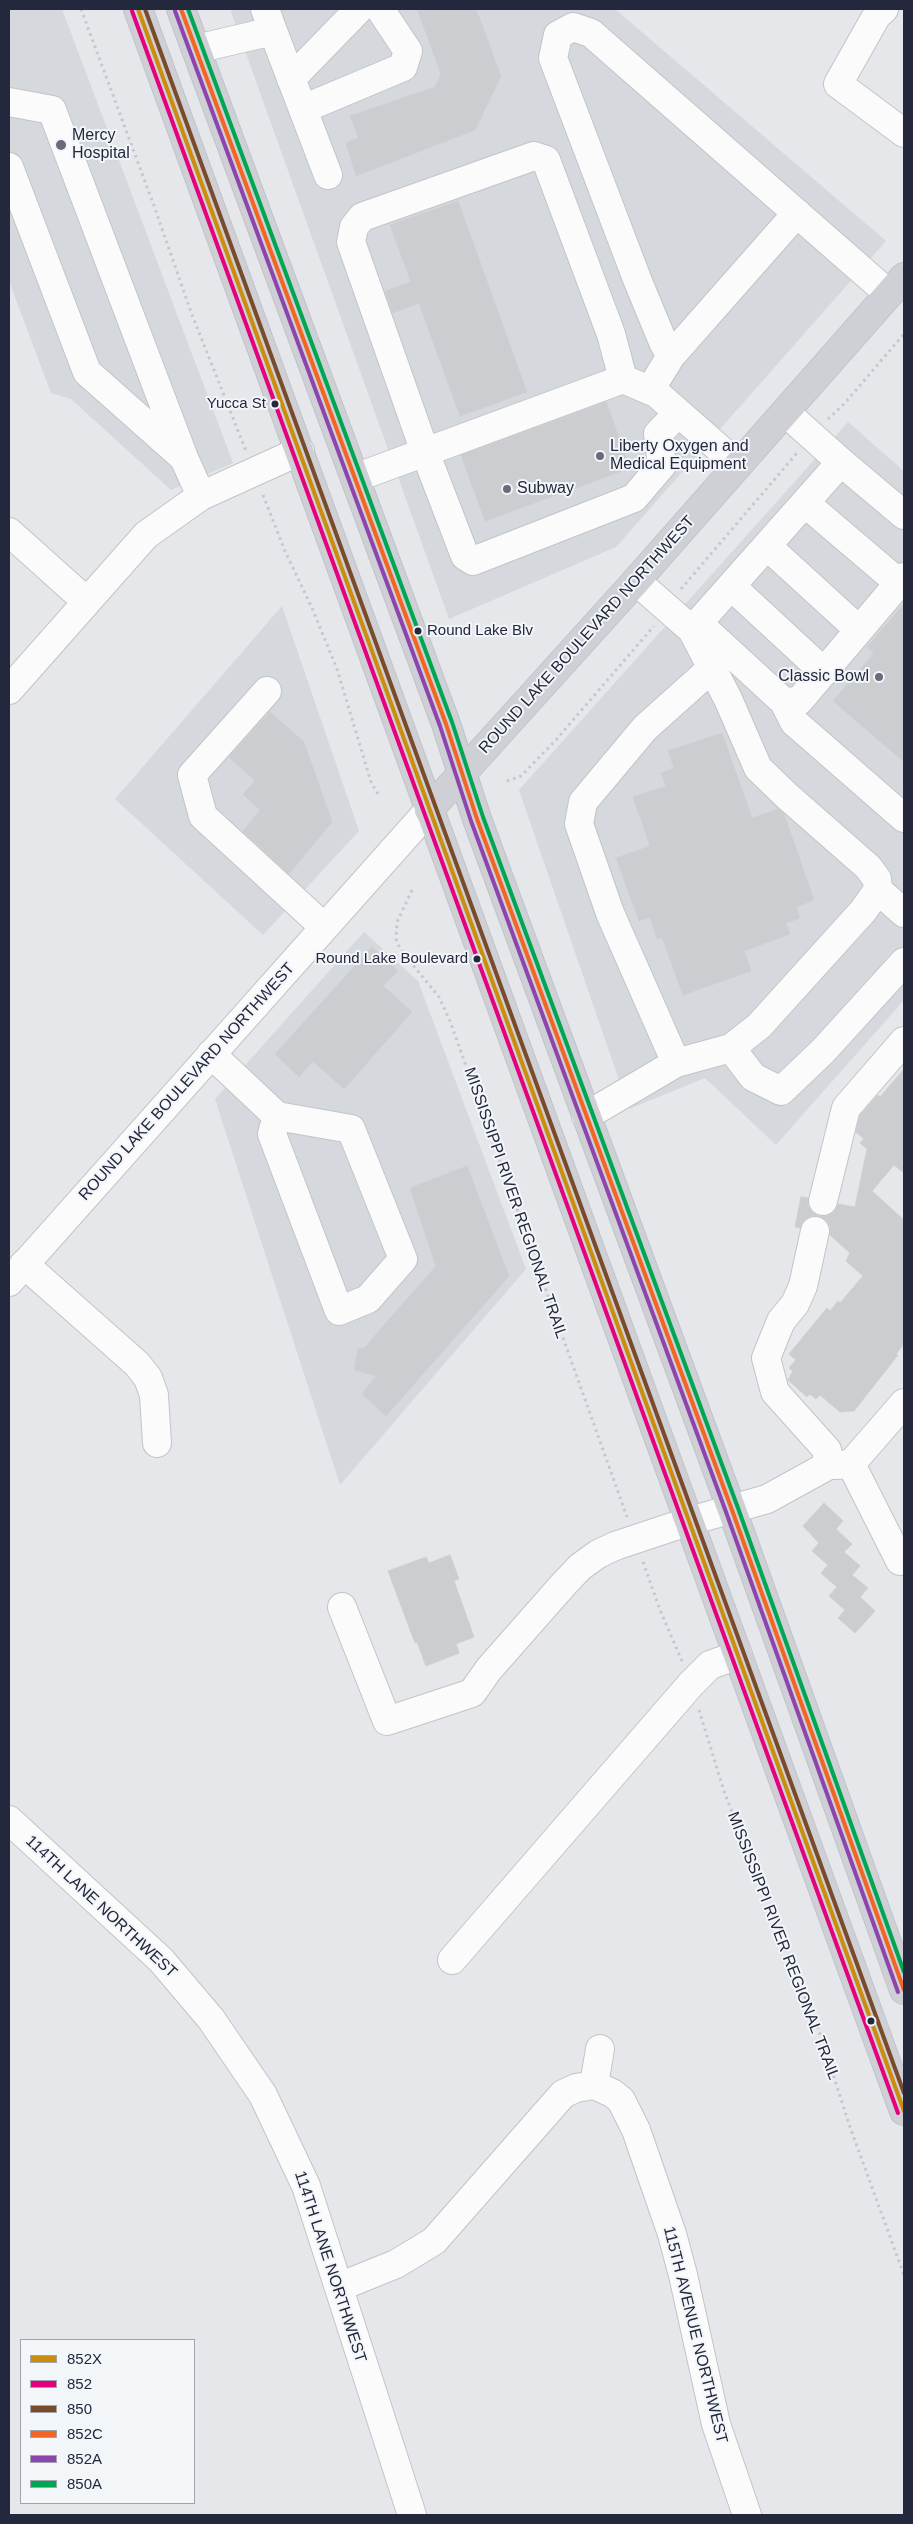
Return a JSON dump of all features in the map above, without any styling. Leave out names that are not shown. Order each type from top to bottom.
[{"type":"main road","points":[[138,9],[904,2111]]},
{"type":"main road","points":[[181,9],[463,772],[481,828],[732,1510],[904,1990]]},
{"type":"main road","name":"ROUND LAKE BOULEVARD NORTHWEST","points":[[429,810],[636,581],[897,286]]},
{"type":"street","points":[[292,79],[359,9]]},
{"type":"street","points":[[303,109],[403,67],[408,51],[380,9]]},
{"type":"street","points":[[884,9],[877,15],[838,84],[904,133]]},
{"type":"street","points":[[196,49],[269,20],[328,175]]},
{"type":"street","points":[[671,356],[663,342],[637,279],[553,58],[558,36],[573,27],[591,33],[797,213],[897,286]]},
{"type":"street","points":[[9,102],[52,110],[184,458],[201,496]]},
{"type":"street","points":[[623,378],[611,334],[546,160],[534,156],[362,217],[354,227],[352,242],[425,452],[465,556],[472,561],[634,498],[662,465],[658,434],[678,413]]},
{"type":"street","points":[[9,167],[87,372],[184,458]]},
{"type":"street","points":[[650,390],[671,356],[797,213]]},
{"type":"street","points":[[354,478],[623,378],[650,390],[738,465]]},
{"type":"street","points":[[785,412],[904,516]]},
{"type":"street","points":[[9,690],[146,535],[201,496],[300,451]]},
{"type":"street","points":[[695,626],[841,462]]},
{"type":"street","points":[[784,702],[799,701],[902,580],[805,503]]},
{"type":"street","points":[[9,532],[86,601]]},
{"type":"street","points":[[766,546],[859,630]]},
{"type":"street","points":[[636,581],[666,608],[695,626],[784,702],[794,722],[904,818]]},
{"type":"street","points":[[730,586],[824,672]]},
{"type":"street","points":[[586,1116],[676,1063],[731,1048],[759,1026],[863,911],[878,890],[877,879],[868,867],[758,768],[695,626]]},
{"type":"street","points":[[676,1063],[610,913],[578,824],[583,802],[645,728],[712,668]]},
{"type":"street","points":[[267,691],[192,775],[203,816],[324,927]]},
{"type":"street","name":"ROUND LAKE BOULEVARD NORTHWEST","points":[[14,1272],[429,810]]},
{"type":"street","points":[[878,890],[904,914]]},
{"type":"street","points":[[731,1048],[753,1077],[781,1091],[823,1051],[904,962]]},
{"type":"street","points":[[823,1201],[846,1108],[904,1041]]},
{"type":"street","points":[[211,1054],[277,1116],[351,1129],[403,1259],[368,1299],[339,1311],[272,1134],[277,1116]]},
{"type":"street","points":[[815,1231],[803,1286],[795,1304],[781,1321],[766,1358],[775,1392],[839,1465],[900,1561]]},
{"type":"street","points":[[14,1272],[137,1364],[148,1378],[154,1395],[157,1443]]},
{"type":"street","points":[[342,1607],[388,1721],[472,1693],[489,1669],[580,1567],[598,1554],[615,1546],[690,1521],[767,1498],[839,1465],[904,1403]]},
{"type":"street","points":[[452,1960],[691,1684],[710,1665],[738,1655]]},
{"type":"street","name":"114TH LANE NORTHWEST","points":[[9,1820],[155,1954],[196,2000],[229,2043],[263,2095],[306,2186],[412,2515]]},
{"type":"street","points":[[339,2287],[396,2264],[434,2240],[563,2094],[576,2088],[594,2085],[600,2049]]},
{"type":"street","name":"115TH AVENUE NORTHWEST","points":[[594,2085],[612,2093],[621,2100],[636,2130],[678,2254],[716,2424],[747,2515]]},
{"type":"path","points":[[81,9],[191,312],[249,459]]},
{"type":"path","points":[[507,781],[521,776],[555,741],[647,636],[666,608],[812,435],[844,404],[904,334]]},
{"type":"path","points":[[260,486],[285,551],[312,608],[337,669],[370,782],[379,796]]},
{"type":"path","name":"MISSISSIPPI RIVER REGIONAL TRAIL","points":[[412,890],[396,922],[396,939],[400,949],[439,997],[450,1021],[628,1520]]},
{"type":"path","points":[[641,1557],[660,1610],[683,1664]]},
{"type":"path","name":"MISSISSIPPI RIVER REGIONAL TRAIL","points":[[699,1709],[724,1791],[784,1949],[817,2025],[850,2127],[904,2275]]},
{"type":"shaded area","name":"Mercy Hospital","points":[[9,9],[62,9],[233,463],[171,490],[71,399],[51,393],[9,281]]},
{"type":"shaded area","points":[[230,9],[615,9],[886,241],[616,547],[449,619]]},
{"type":"shaded area","points":[[848,422],[904,471],[904,1000],[776,1145],[705,1078],[629,1109],[519,790]]},
{"type":"shaded area","points":[[282,606],[359,831],[263,935],[115,799]]},
{"type":"shaded area","points":[[364,932],[418,981],[526,1269],[340,1485],[215,1099]]},
{"type":"building","points":[[417,9],[476,9],[501,76],[475,130],[356,176],[346,143],[359,138],[350,116],[435,87],[441,74]]},
{"type":"building","points":[[458,201],[527,392],[460,416],[419,303],[393,313],[385,291],[411,282],[390,225]]},
{"type":"building","points":[[606,402],[630,468],[485,521],[461,455]]},
{"type":"building","name":"Classic Bowl","points":[[904,604],[904,762],[833,701],[874,653],[867,647]]},
{"type":"building","points":[[270,712],[304,742],[332,822],[289,874],[243,831],[260,810],[243,794],[255,781],[229,757]]},
{"type":"building","points":[[722,733],[752,818],[778,809],[784,814],[814,900],[796,907],[800,918],[786,923],[790,934],[744,951],[751,971],[683,995],[662,937],[657,939],[650,917],[639,921],[616,858],[650,846],[633,797],[666,786],[661,773],[674,768],[668,751]]},
{"type":"building","points":[[372,947],[398,971],[383,986],[412,1012],[344,1089],[313,1061],[299,1077],[275,1054]]},
{"type":"building","points":[[904,1069],[904,1173],[894,1165],[872,1191],[904,1220],[904,1344],[896,1354],[898,1355],[854,1411],[840,1412],[820,1395],[816,1399],[810,1394],[807,1397],[788,1380],[793,1371],[789,1368],[796,1360],[789,1354],[827,1308],[830,1311],[838,1301],[840,1303],[863,1276],[846,1261],[850,1253],[830,1235],[830,1226],[826,1220],[819,1216],[827,1216],[834,1212],[838,1204],[855,1207],[867,1149],[860,1143],[864,1139],[856,1132],[860,1115],[878,1095],[880,1097]]},
{"type":"building","points":[[467,1166],[509,1276],[386,1416],[362,1394],[376,1376],[354,1370],[358,1349],[364,1348],[436,1266],[410,1188]]},
{"type":"building","points":[[801,1197],[808,1198],[808,1206],[812,1212],[819,1216],[811,1216],[804,1220],[800,1228],[795,1227]]},
{"type":"building","points":[[824,1503],[843,1521],[836,1529],[852,1544],[844,1552],[860,1566],[852,1575],[868,1588],[860,1597],[875,1611],[855,1633],[838,1618],[845,1610],[829,1596],[837,1587],[821,1573],[828,1565],[812,1551],[819,1543],[803,1526]]},
{"type":"building","points":[[450,1555],[459,1579],[454,1581],[474,1637],[456,1644],[459,1653],[426,1666],[417,1642],[415,1643],[388,1571],[426,1557],[429,1563]]},
{"type":"transit line","name":"852X","points":[[138,9],[904,2111]]},
{"type":"transit line","name":"850","points":[[145,9],[904,2093]]},
{"type":"transit line","name":"852C","points":[[181,9],[446,724],[477,819],[732,1510],[904,1990]]},
{"type":"transit line","name":"850A","points":[[188,9],[452,722],[483,817],[738,1508],[904,1972]]},
{"type":"transit line","name":"852","points":[[132,11],[898,2113]]},
{"type":"transit line","name":"852A","points":[[175,11],[440,726],[471,821],[726,1512],[898,1992]]},
{"type":"place","name":"Mercy Hospital","points":[[61,145]]},
{"type":"place","name":"Yucca St","points":[[275,404]]},
{"type":"place","name":"Liberty Oxygen and Medical Equipment","points":[[600,456]]},
{"type":"place","name":"Subway","points":[[507,489]]},
{"type":"place","name":"Round Lake Blv","points":[[418,631]]},
{"type":"place","name":"Classic Bowl","points":[[879,677]]},
{"type":"place","name":"Round Lake Boulevard","points":[[477,959]]}]
